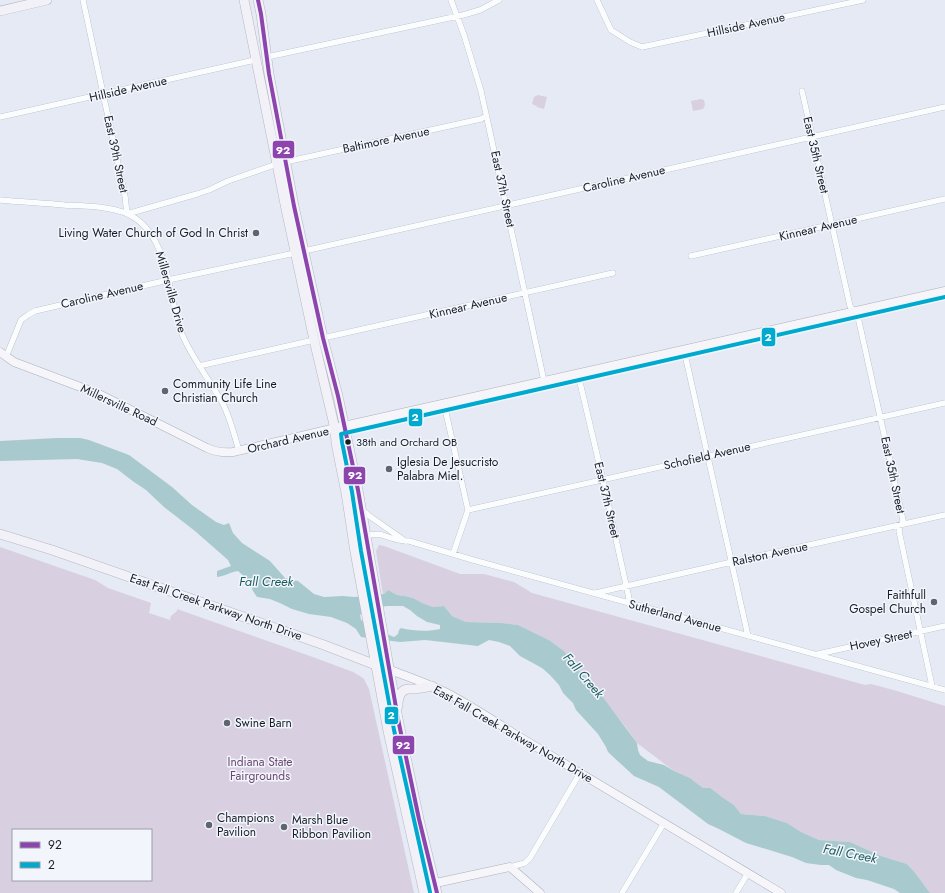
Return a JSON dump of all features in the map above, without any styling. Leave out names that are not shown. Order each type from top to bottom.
[{"type":"main road","points":[[0,11],[47,0]]},
{"type":"main road","points":[[244,0],[256,60],[281,163],[318,339],[376,666],[397,772],[423,890]]},
{"type":"main road","points":[[258,0],[281,163]]},
{"type":"main road","points":[[318,339],[338,396],[358,490],[398,719],[419,819],[437,893]]},
{"type":"main road","name":"East Fall Creek Parkway North Drive","points":[[0,534],[52,550],[317,642],[376,666],[390,670]]},
{"type":"main road","points":[[398,719],[398,698],[400,694],[408,689],[432,686]]},
{"type":"street","name":"East 39th Street","points":[[83,0],[125,196],[127,214]]},
{"type":"street","name":"East 37th Street","points":[[452,0],[474,66],[544,381]]},
{"type":"street","points":[[267,57],[458,16],[480,10],[499,0]]},
{"type":"street","name":"Hillside Avenue","points":[[597,0],[611,30],[630,42],[646,47],[863,0]]},
{"type":"street","name":"Hillside Avenue","points":[[0,118],[256,60]]},
{"type":"street","name":"East 35th Street","points":[[802,91],[850,306],[858,317],[881,418],[903,520],[899,531],[932,686]]},
{"type":"street","name":"Caroline Avenue","points":[[3,354],[21,320],[25,316],[38,310],[945,107]]},
{"type":"street","name":"Baltimore Avenue","points":[[127,214],[197,194],[228,181],[281,163],[481,119],[486,116]]},
{"type":"street","name":"Kinnear Avenue","points":[[691,256],[945,199]]},
{"type":"street","name":"Millersville Drive","points":[[0,200],[111,209],[127,214],[142,224],[154,239],[163,259],[180,330],[188,347],[225,408],[239,451]]},
{"type":"street","name":"Kinnear Avenue","points":[[199,366],[613,273]]},
{"type":"street","name":"Orchard Avenue","points":[[239,451],[945,291]]},
{"type":"street","points":[[684,350],[748,636]]},
{"type":"street","name":"Millersville Road","points":[[3,354],[14,362],[99,394],[211,450],[227,453],[239,451]]},
{"type":"street","name":"East 37th Street","points":[[578,374],[630,603]]},
{"type":"street","name":"Schofield Avenue","points":[[468,510],[945,403]]},
{"type":"street","points":[[444,404],[468,510],[453,554]]},
{"type":"street","name":"Sutherland Avenue","points":[[361,508],[368,515],[405,541]]},
{"type":"street","name":"Ralston Avenue","points":[[594,594],[945,515]]},
{"type":"street","name":"Sutherland Avenue","points":[[366,536],[371,534],[379,534],[945,690]]},
{"type":"street","name":"Hovey Street","points":[[816,654],[945,626]]},
{"type":"street","name":"East Fall Creek Parkway North Drive","points":[[390,670],[432,686],[475,709],[781,893]]},
{"type":"street","points":[[423,890],[435,883],[525,863],[530,858],[580,773]]},
{"type":"street","points":[[622,893],[664,823]]},
{"type":"street","points":[[510,867],[540,893]]},
{"type":"street","points":[[736,893],[748,873]]},
{"type":"green space","points":[[538,95],[547,97],[544,109],[532,104],[534,97]]},
{"type":"green space","points":[[701,99],[704,100],[705,105],[703,109],[693,111],[691,101]]},
{"type":"green space","points":[[379,545],[460,574],[484,574],[514,582],[532,593],[865,685],[871,684],[897,691],[945,706],[945,893],[930,893],[907,864],[881,856],[850,842],[819,840],[801,832],[787,823],[765,816],[741,814],[734,805],[722,797],[703,788],[690,778],[674,771],[637,743],[564,651],[549,640],[518,625],[466,622],[452,616],[444,606],[433,607],[413,598],[397,595],[388,590],[383,595],[376,551]]},
{"type":"green space","name":"Indiana State Fairgrounds","points":[[0,547],[95,580],[108,588],[151,603],[149,613],[170,620],[171,616],[177,611],[177,609],[353,672],[364,679],[369,689],[414,893],[0,893]]},
{"type":"water","name":"Fall Creek","points":[[80,438],[129,455],[216,522],[224,525],[229,523],[233,533],[242,543],[270,561],[285,578],[298,581],[314,594],[324,597],[354,597],[384,594],[388,590],[397,595],[413,598],[433,607],[444,606],[452,616],[466,622],[518,625],[549,640],[564,651],[602,696],[637,743],[640,755],[648,761],[664,765],[690,778],[703,788],[710,788],[734,805],[741,814],[765,816],[787,823],[801,832],[819,840],[850,842],[881,856],[907,864],[930,893],[900,893],[894,889],[856,878],[836,870],[829,865],[806,863],[792,857],[746,843],[708,824],[659,787],[634,776],[608,752],[598,734],[576,710],[573,703],[563,693],[559,685],[550,675],[542,668],[520,656],[510,646],[489,640],[478,646],[425,640],[400,642],[361,637],[356,629],[347,623],[331,617],[309,614],[292,609],[270,599],[257,597],[248,580],[238,571],[217,577],[217,571],[231,566],[228,560],[195,531],[164,507],[146,490],[117,469],[102,463],[77,459],[0,461],[0,441]],"holes":[[[387,606],[403,606],[427,622],[440,625],[440,629],[420,631],[401,628],[398,634],[394,637],[370,627],[367,623],[361,620],[360,615],[369,609]]]},
{"type":"transit line","name":"92","points":[[258,0],[269,74],[294,206],[358,490],[398,719],[419,819],[437,893]]},
{"type":"transit line","name":"2","points":[[430,892],[394,730],[341,434],[945,297]]},
{"type":"place","name":"Living Water Church of God In Christ","points":[[256,233]]},
{"type":"place","name":"Community Life Line Christian Church","points":[[165,391]]},
{"type":"place","name":"38th and Orchard OB","points":[[348,442]]},
{"type":"place","name":"Iglesia De Jesucristo Palabra Miel.","points":[[389,469]]},
{"type":"place","name":"Faithfull Gospel Church","points":[[934,602]]},
{"type":"place","name":"Swine Barn","points":[[227,723]]},
{"type":"place","name":"Champions Pavilion","points":[[209,825]]},
{"type":"place","name":"Marsh Blue Ribbon Pavilion","points":[[284,827]]}]
